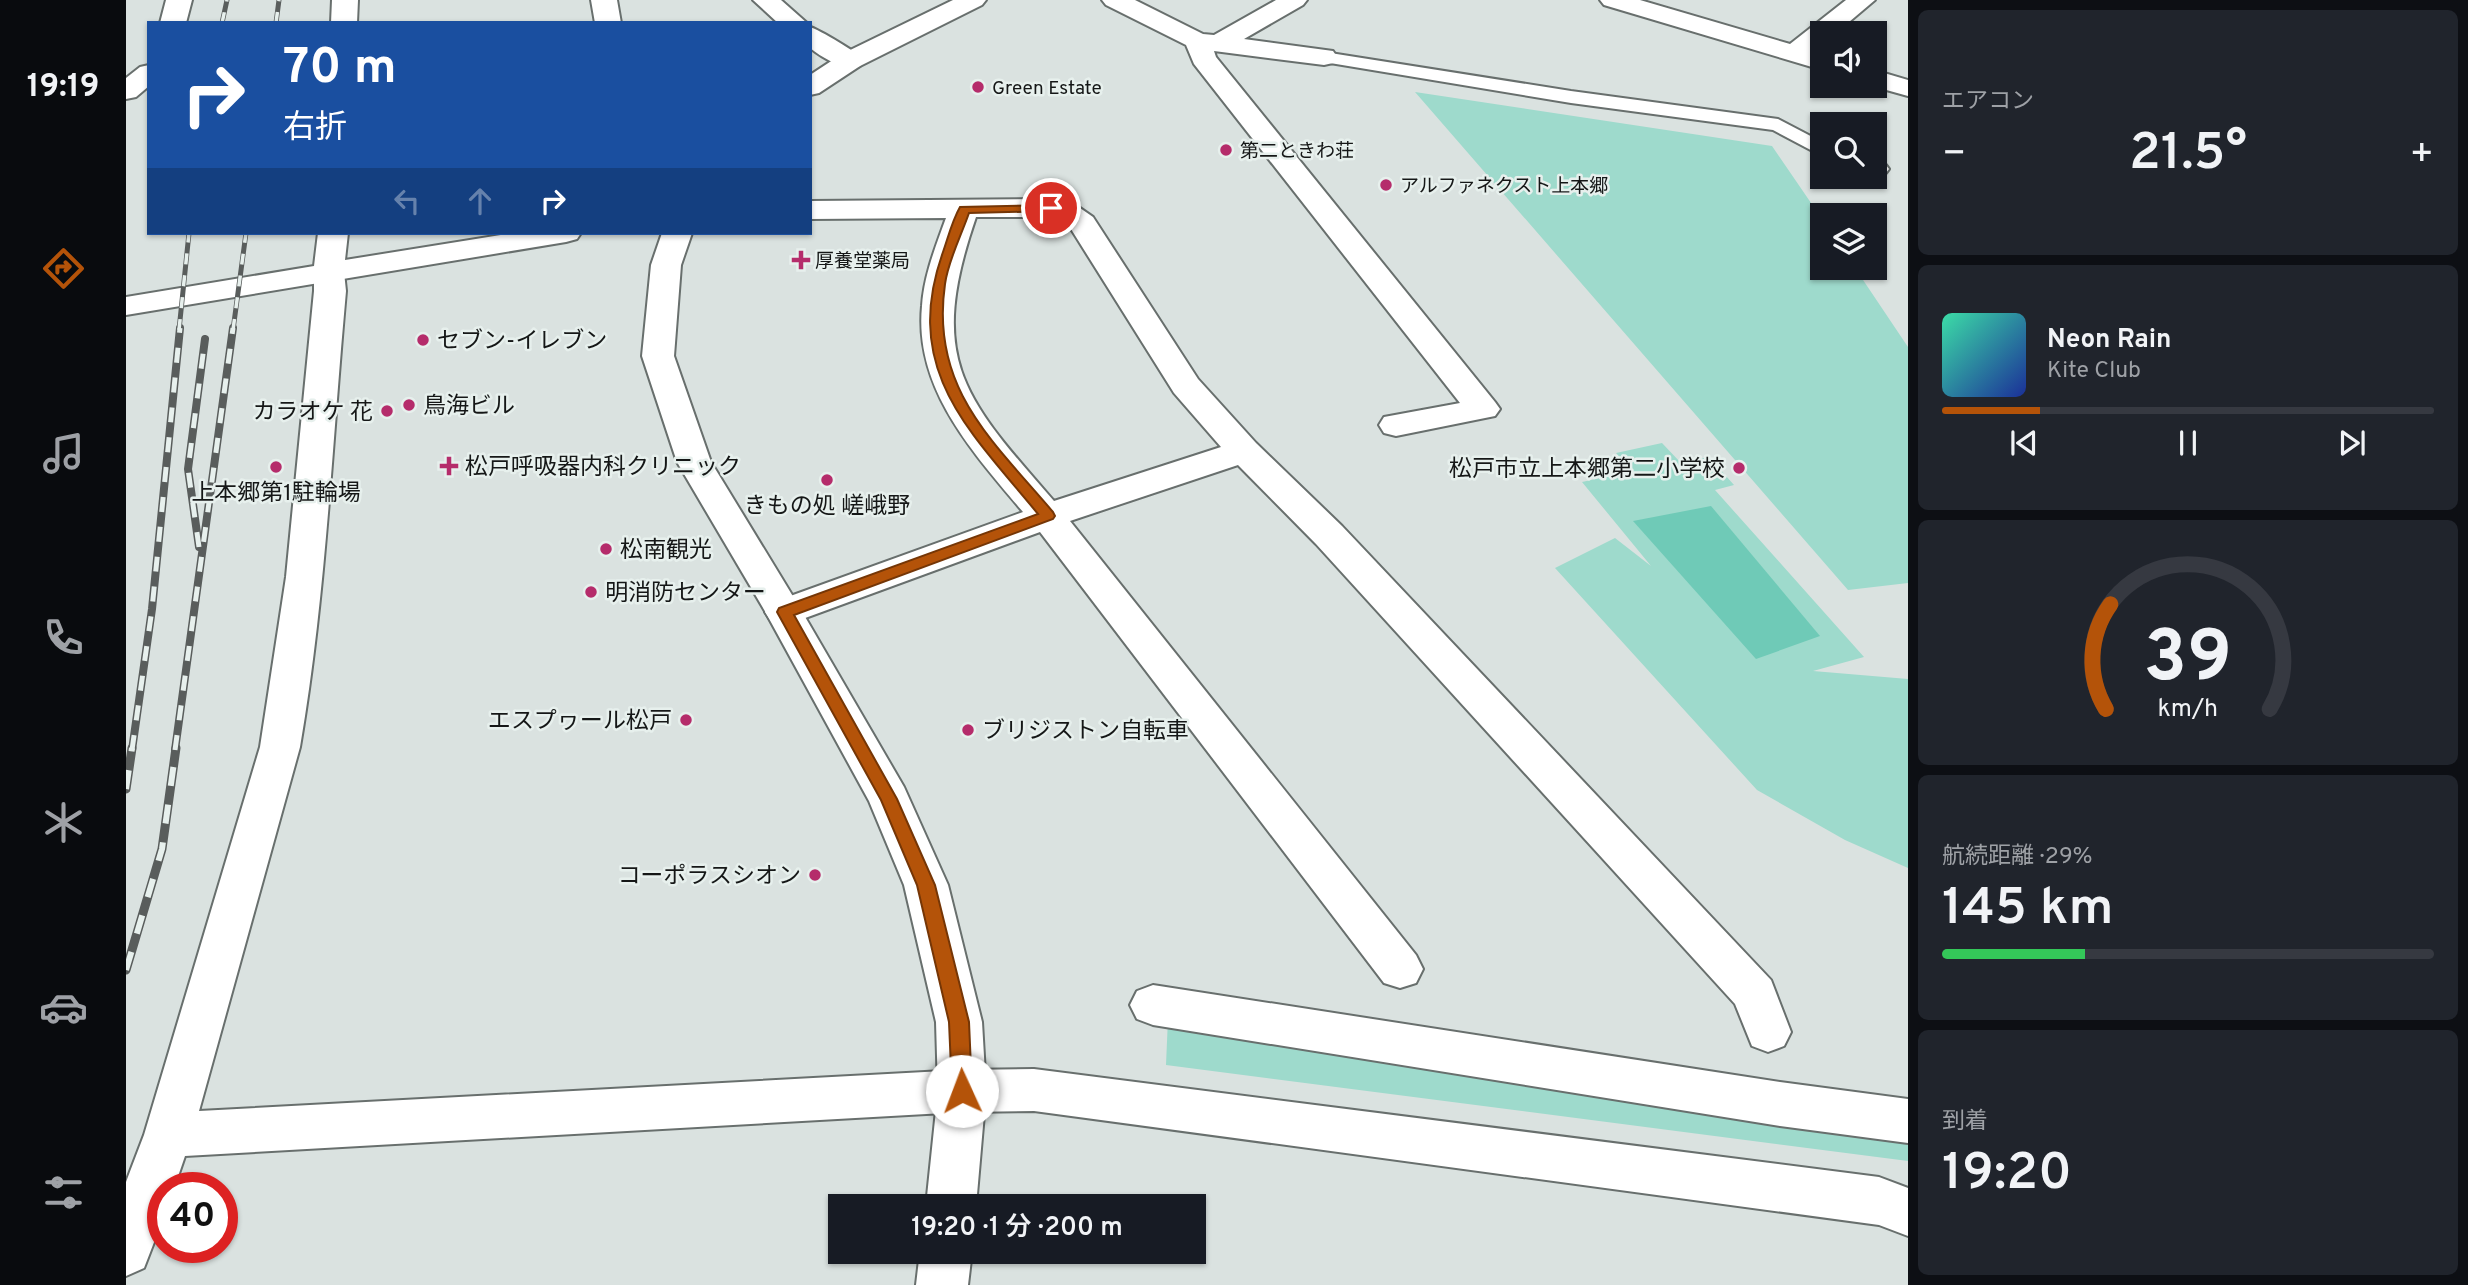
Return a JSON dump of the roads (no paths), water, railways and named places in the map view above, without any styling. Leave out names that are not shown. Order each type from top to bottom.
[{"type":"street","points":[[174,21],[179,0]]},
{"type":"street","points":[[344,21],[345,0]]},
{"type":"street","points":[[604,0],[608,21]]},
{"type":"street","points":[[766,0],[792,21]]},
{"type":"street","points":[[812,87],[851,60],[973,0]]},
{"type":"street","points":[[1115,0],[1165,27],[1208,42],[1324,57]]},
{"type":"street","points":[[1294,0],[1208,42],[1203,58],[1483,409],[1396,425]]},
{"type":"street","points":[[1613,0],[1810,59]]},
{"type":"street","points":[[1794,54],[1862,0]]},
{"type":"street","points":[[812,37],[826,48],[851,60]]},
{"type":"street","points":[[126,91],[147,75]]},
{"type":"street","points":[[1887,82],[1908,88]]},
{"type":"street","points":[[812,210],[1051,208],[1070,214],[1082,223],[1186,386],[1244,451],[1329,535],[1755,994],[1768,1032]]},
{"type":"street","points":[[964,210],[939,282],[936,326],[942,364],[953,394],[972,425],[1048,516],[1400,969]]},
{"type":"street","points":[[126,1251],[169,1135],[280,747],[289,702],[309,528],[333,235]]},
{"type":"street","points":[[126,306],[554,235]]},
{"type":"street","points":[[676,235],[666,265],[657,356],[694,461],[784,612],[889,799],[926,885],[959,1022],[962,1091],[952,1194]]},
{"type":"street","points":[[784,612],[1048,516],[1244,451]]},
{"type":"street","points":[[1153,1004],[1780,1104],[1908,1121]]},
{"type":"street","points":[[169,1135],[962,1091],[1034,1090],[1879,1201],[1908,1212]]},
{"type":"street","points":[[942,1285],[944,1264]]},
{"type":"lane","points":[[1324,57],[1571,97],[1778,125],[1810,143]]},
{"type":"railway","points":[[222,21],[227,0]]},
{"type":"railway","points":[[276,21],[279,0]]},
{"type":"railway","points":[[179,330],[189,235]]},
{"type":"railway","points":[[233,330],[246,235]]},
{"type":"railway","points":[[132,750],[152,609],[180,328]]},
{"type":"railway","points":[[175,750],[233,328]]},
{"type":"railway","points":[[199,547],[188,469],[205,339]]},
{"type":"railway","points":[[126,789],[132,748]]},
{"type":"railway","points":[[126,970],[162,849],[176,748]]},
{"type":"place","name":"Green Estate","points":[[978,87]]},
{"type":"place","name":"第二ときわ荘","points":[[1226,150]]},
{"type":"place","name":"アルファネクスト上本郷","points":[[1386,185]]},
{"type":"place","name":"厚養堂薬局","points":[[801,260]]},
{"type":"place","name":"セブン-イレブン","points":[[423,340]]},
{"type":"place","name":"鳥海ビル","points":[[409,405]]},
{"type":"place","name":"カラオケ 花","points":[[387,411]]},
{"type":"place","name":"松戸呼吸器内科クリニック","points":[[449,466]]},
{"type":"place","name":"上本郷第1駐輪場","points":[[276,467]]},
{"type":"place","name":"松戸市立上本郷第二小学校","points":[[1739,468]]},
{"type":"place","name":"きもの処 嵯峨野","points":[[827,480]]},
{"type":"place","name":"松南観光","points":[[606,549]]},
{"type":"place","name":"明消防センター","points":[[591,592]]},
{"type":"place","name":"エスプヮール松戸","points":[[686,720]]},
{"type":"place","name":"ブリジストン自転車","points":[[968,730]]},
{"type":"place","name":"コーポラスシオン","points":[[815,875]]}]
